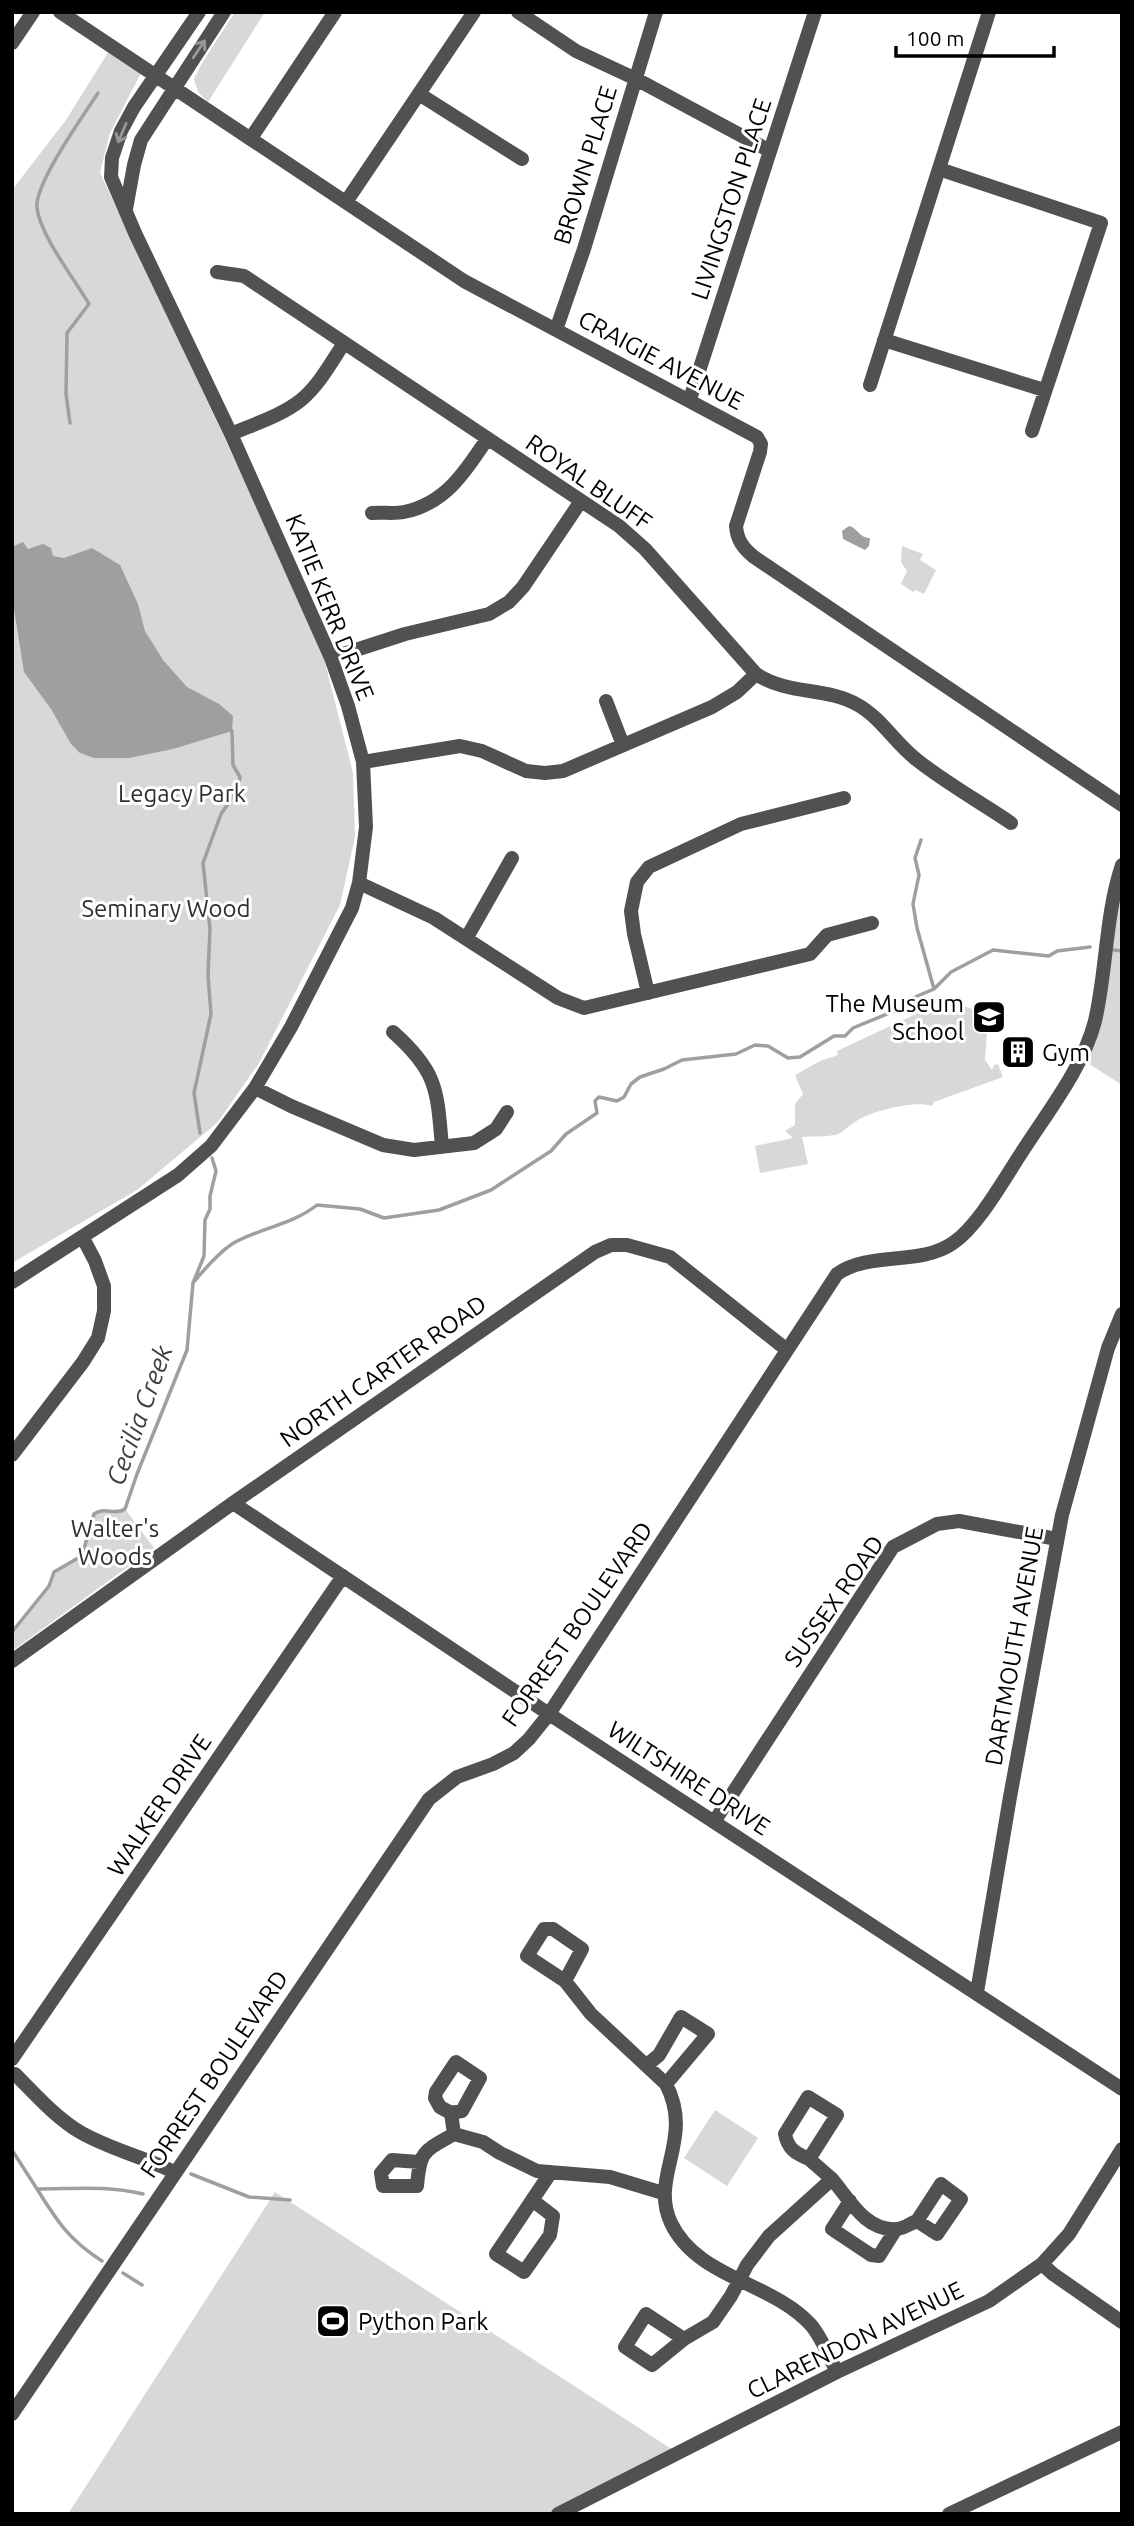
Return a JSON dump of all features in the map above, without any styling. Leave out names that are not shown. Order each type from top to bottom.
[{"type":"street","points":[[12,43],[33,12]]},
{"type":"street","name":"CRAIGIE AVENUE","points":[[60,12],[474,286],[757,437],[761,444],[736,526],[737,536],[743,547],[765,565],[1122,806]]},
{"type":"street","name":"KATIE KERR DRIVE","points":[[12,1282],[178,1175],[211,1146],[255,1088],[297,1015],[352,908],[359,883],[366,827],[363,762],[348,706],[331,658],[231,433],[111,177],[112,158],[121,131],[134,107],[200,12]]},
{"type":"street","points":[[126,210],[141,140],[224,12]]},
{"type":"street","points":[[251,138],[335,12]]},
{"type":"street","points":[[346,202],[474,12]]},
{"type":"street","points":[[518,12],[576,51],[636,79],[770,151]]},
{"type":"street","name":"BROWN PLACE","points":[[556,330],[584,249],[656,12]]},
{"type":"street","name":"LIVINGSTON PLACE","points":[[690,399],[815,12]]},
{"type":"street","points":[[870,386],[989,12]]},
{"type":"street","points":[[419,94],[522,159]]},
{"type":"street","points":[[939,169],[1101,223],[1032,431]]},
{"type":"street","name":"ROYAL BLUFF","points":[[217,272],[244,276],[619,526],[645,549],[756,674],[787,689],[834,695],[859,705],[915,759],[1011,823]]},
{"type":"street","points":[[884,340],[1044,390]]},
{"type":"street","points":[[231,433],[273,417],[299,402],[314,387],[344,343]]},
{"type":"street","points":[[372,513],[403,512],[429,504],[451,488],[487,439]]},
{"type":"street","points":[[331,658],[405,634],[489,614],[509,602],[523,587],[580,501]]},
{"type":"street","points":[[363,762],[460,747],[482,751],[526,771],[563,771],[712,707],[737,692],[756,674]]},
{"type":"street","points":[[606,701],[623,745]]},
{"type":"street","points":[[648,993],[631,911],[637,882],[649,867],[741,824],[844,798]]},
{"type":"street","points":[[466,939],[512,858]]},
{"type":"street","name":"FORREST BOULEVARD","points":[[12,2414],[429,1799],[457,1777],[493,1764],[514,1752],[529,1739],[549,1714],[837,1274],[844,1269],[915,1256],[950,1245],[967,1232],[996,1193],[1044,1119],[1088,1041],[1100,993],[1110,906],[1122,865]]},
{"type":"street","points":[[359,883],[434,918],[558,998],[584,1008],[810,954],[827,935],[872,923]]},
{"type":"street","points":[[393,1032],[415,1051],[431,1075],[438,1101],[442,1147]]},
{"type":"street","points":[[255,1088],[383,1145],[414,1150],[474,1143],[496,1129],[507,1112]]},
{"type":"street","points":[[12,1455],[83,1362],[98,1338],[104,1311],[104,1286],[83,1238]]},
{"type":"street","name":"NORTH CARTER ROAD","points":[[12,1661],[233,1503],[595,1252],[611,1245],[626,1245],[670,1257],[788,1350]]},
{"type":"street","name":"DARTMOUTH AVENUE","points":[[977,1992],[1057,1539],[1108,1348],[1122,1314]]},
{"type":"street","name":"WILTSHIRE DRIVE","points":[[233,1503],[549,1714],[1122,2089]]},
{"type":"street","name":"SUSSEX ROAD","points":[[714,1822],[893,1547],[936,1524],[958,1521],[1057,1539]]},
{"type":"street","name":"WALKER DRIVE","points":[[12,2059],[343,1576]]},
{"type":"street","points":[[565,1981],[591,2014],[666,2084],[677,2110],[677,2138],[663,2193],[671,2223],[692,2253],[780,2300],[811,2326],[837,2372]]},
{"type":"street","points":[[647,2065],[659,2055],[681,2017],[708,2034],[666,2084]]},
{"type":"street","points":[[12,2074],[79,2131],[174,2172]]},
{"type":"street","points":[[451,2113],[454,2134]]},
{"type":"street","points":[[419,2162],[432,2146],[454,2134],[483,2142],[537,2171],[610,2177],[663,2193]]},
{"type":"street","name":"CLARENDON AVENUE","points":[[558,2514],[837,2372],[989,2301],[1042,2264],[1069,2234],[1122,2149]]},
{"type":"street","points":[[809,2159],[832,2179],[868,2221],[883,2228],[897,2229],[917,2221]]},
{"type":"street","points":[[532,2200],[553,2216],[550,2235],[524,2272],[496,2254],[532,2200],[551,2172]]},
{"type":"street","points":[[684,2339],[713,2322],[747,2265],[769,2236],[832,2179]]},
{"type":"street","points":[[850,2201],[832,2229],[871,2255],[879,2256],[897,2229]]},
{"type":"street","points":[[1042,2264],[1122,2322]]},
{"type":"street","points":[[949,2514],[1122,2432]]},
{"type":"green space","points":[[235,12],[265,12],[208,102],[198,92],[194,79]]},
{"type":"green space","name":"Seminary Wood","points":[[109,51],[141,73],[110,133],[100,173],[319,639],[353,773],[355,837],[340,905],[259,1063],[218,1122],[137,1190],[12,1263],[12,190],[66,120]]},
{"type":"green space","points":[[902,546],[923,554],[920,560],[936,570],[924,594],[916,590],[913,592],[901,584],[907,571],[901,562]]},
{"type":"green space","points":[[1122,854],[1122,1085],[1083,1060],[1094,1039]]},
{"type":"green space","points":[[948,999],[976,1011],[987,1033],[985,1060],[992,1070],[994,1065],[998,1064],[1003,1077],[934,1102],[932,1106],[905,1105],[874,1113],[835,1135],[802,1137],[808,1164],[760,1173],[755,1146],[793,1138],[785,1131],[795,1125],[795,1104],[803,1094],[795,1075],[820,1061],[838,1055],[837,1051]]},
{"type":"green space","name":"Walter's Woods","points":[[125,1509],[154,1548],[12,1651],[12,1632],[49,1586],[54,1572],[78,1558],[83,1552],[94,1514]]},
{"type":"green space","points":[[715,2110],[758,2138],[727,2186],[684,2158]]},
{"type":"green space","name":"Python Park","points":[[275,2192],[673,2450],[578,2496],[553,2514],[68,2514]]},
{"type":"shaded area","points":[[849,526],[870,538],[869,546],[865,550],[843,539],[842,531]]},
{"type":"shaded area","points":[[23,542],[28,549],[43,544],[51,548],[53,556],[64,558],[92,548],[120,565],[138,604],[145,631],[163,660],[187,687],[219,704],[233,716],[232,731],[173,749],[129,758],[94,758],[80,753],[71,744],[51,709],[24,672],[12,596],[12,547]]},
{"type":"waterway","points":[[70,423],[66,394],[67,333],[89,304],[51,244],[37,208],[38,197],[51,167],[98,93]]},
{"type":"waterway","name":"Cecilia Creek","points":[[200,1133],[194,1093],[211,1014],[208,975],[210,929],[203,863],[221,814],[237,791],[240,777],[233,765],[232,731]]},
{"type":"waterway","points":[[921,840],[915,858],[919,875],[913,904],[934,989]]},
{"type":"waterway","points":[[193,1283],[232,1244],[297,1217],[317,1205],[360,1209],[384,1218],[439,1210],[491,1190],[551,1151],[566,1134],[597,1113],[595,1101],[599,1097],[617,1101],[624,1097],[631,1084],[640,1077],[682,1060],[736,1054],[755,1045],[768,1046],[788,1058],[800,1057],[834,1036],[845,1036],[853,1028],[904,1007],[915,997],[934,989],[951,972],[993,950],[1049,956],[1057,951],[1090,947]]},
{"type":"waterway","points":[[1114,950],[1122,951]]},
{"type":"waterway","name":"Cecilia Creek","points":[[12,1632],[49,1586],[54,1572],[78,1558],[83,1552],[94,1514],[125,1509],[187,1350],[193,1283],[204,1256],[205,1220],[210,1209],[216,1171],[212,1158]]},
{"type":"waterway","points":[[12,2150],[37,2189],[103,2188],[143,2194]]},
{"type":"waterway","points":[[191,2174],[249,2197],[290,2200]]},
{"type":"waterway","points":[[37,2189],[65,2229],[102,2261]]},
{"type":"waterway","points":[[123,2273],[142,2285]]},
{"type":"place","name":"The Museum School","points":[[989,1017]]},
{"type":"place","name":"Gym","points":[[1018,1052]]},
{"type":"place","name":"Python Park","points":[[333,2321]]},
{"type":"park label","name":"Legacy Park","points":[[182,793]]}]
